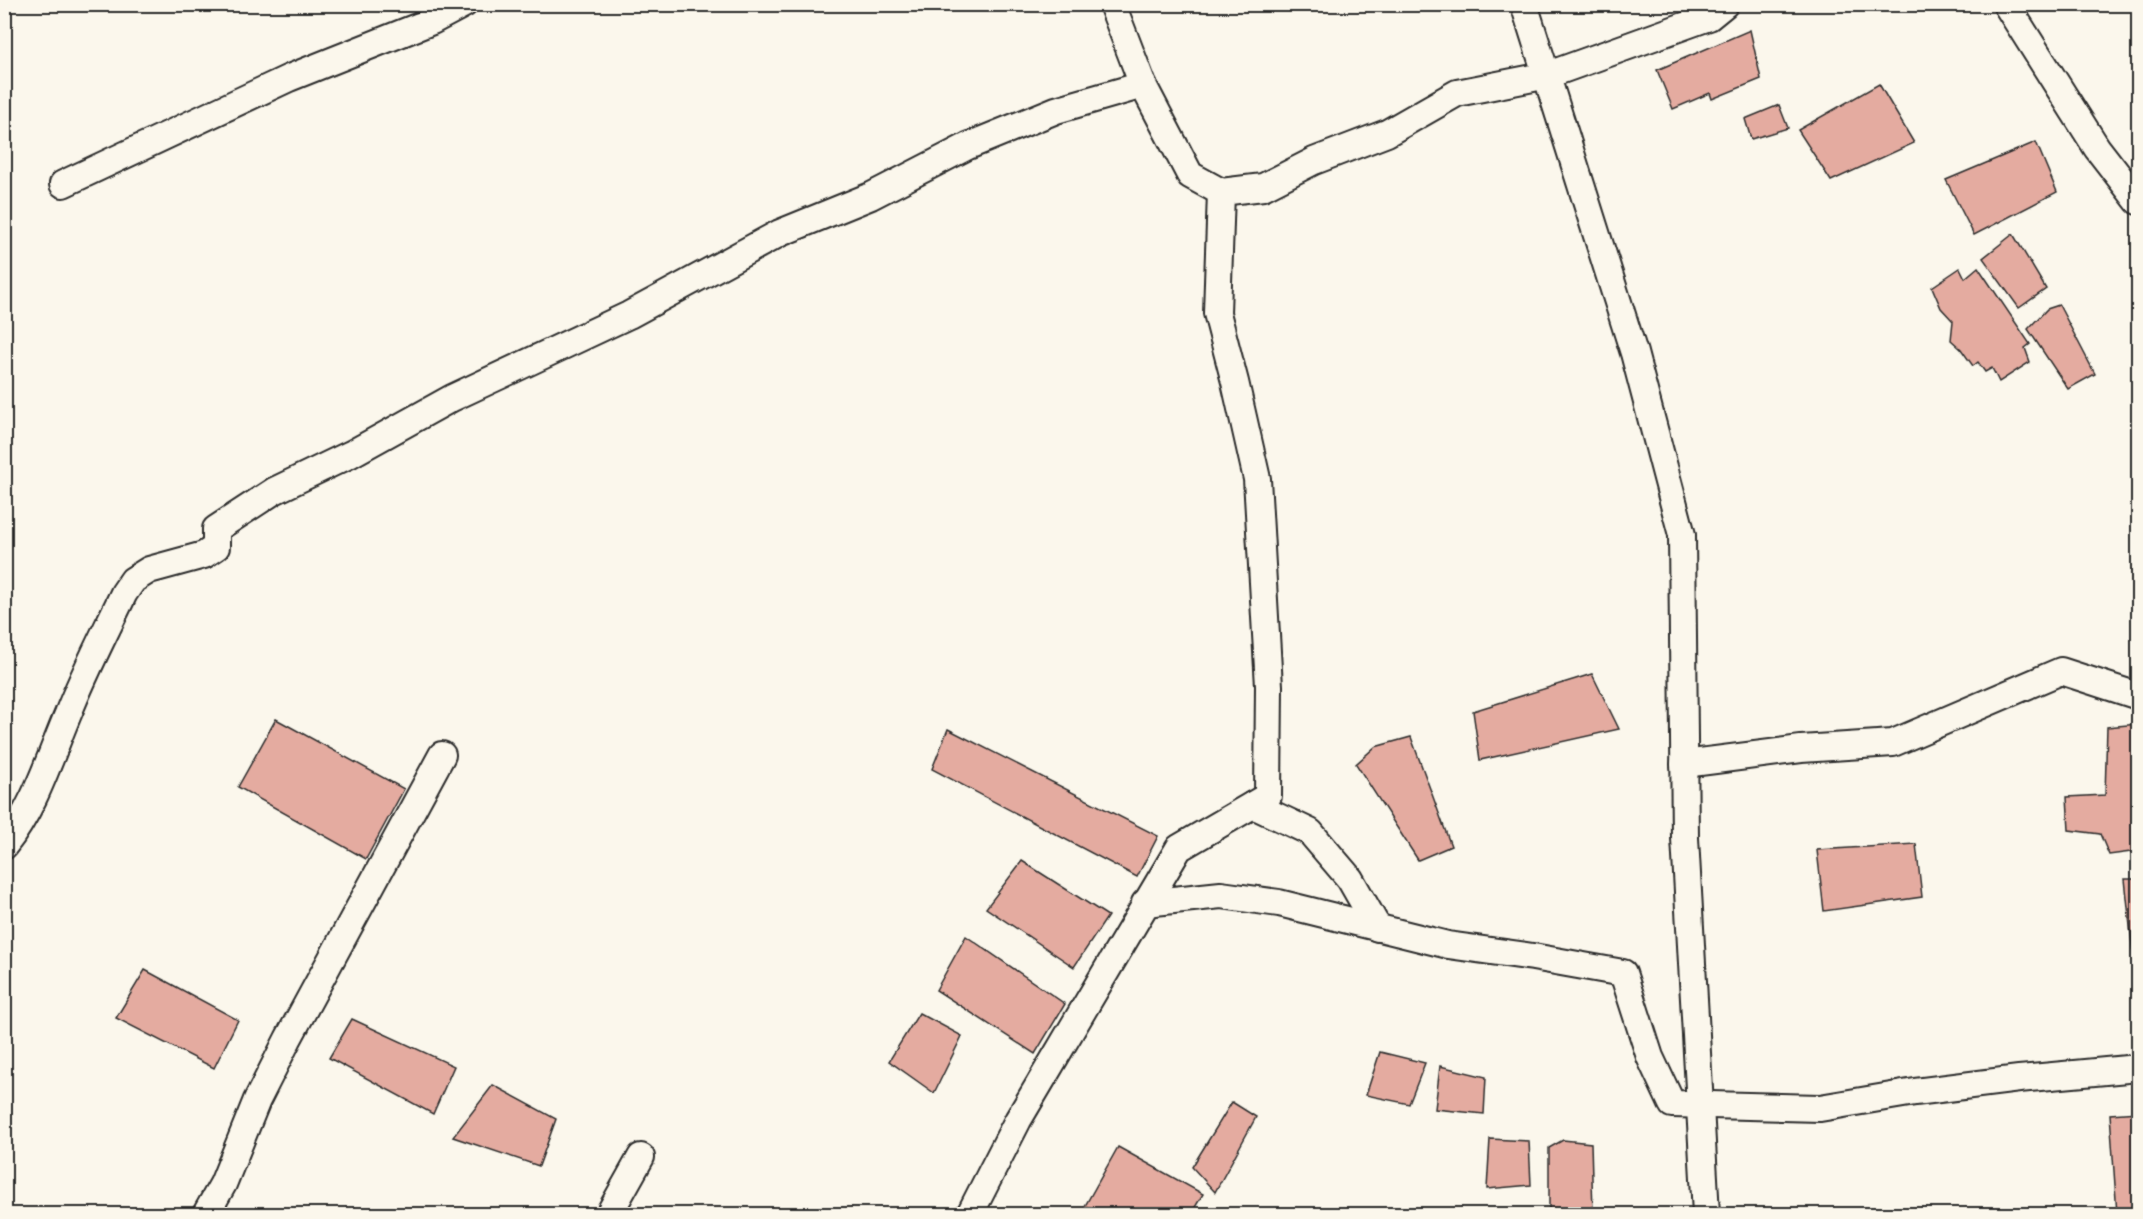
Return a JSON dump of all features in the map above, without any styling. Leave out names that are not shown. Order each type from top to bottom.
[{"type":"street","points":[[63,184],[289,78],[432,21],[464,4]]},
{"type":"street","points":[[1112,4],[1143,85],[1190,175],[1221,192],[1263,187],[1314,161],[1387,133],[1456,93],[1548,75],[1709,17],[1725,4]]},
{"type":"street","points":[[1524,4],[1634,353],[1682,535],[1685,838],[1706,1215]]},
{"type":"street","points":[[2006,4],[2097,148],[2139,201]]},
{"type":"street","points":[[4,846],[26,813],[48,768],[69,712],[124,593],[133,580],[149,570],[204,555],[216,547],[216,529],[274,491],[351,454],[452,398],[629,315],[780,233],[871,196],[968,146],[1056,110],[1143,85]]},
{"type":"street","points":[[970,1215],[1018,1120],[1179,848],[1268,796],[1268,675],[1257,479],[1235,382],[1216,313],[1221,192]]},
{"type":"street","points":[[1684,764],[1801,749],[1893,743],[2061,671],[2139,696]]},
{"type":"street","points":[[206,1215],[223,1184],[257,1100],[288,1039],[442,755]]},
{"type":"street","points":[[1253,805],[1310,832],[1350,879],[1378,928]]},
{"type":"street","points":[[1145,903],[1221,896],[1279,903],[1448,945],[1623,972],[1650,1056],[1672,1104],[1820,1108],[1915,1092],[2019,1079],[2139,1068]]},
{"type":"street","points":[[609,1215],[641,1157]]},
{"type":"building","points":[[1750,30],[1761,79],[1712,99],[1710,93],[1673,109],[1657,70]]},
{"type":"building","points":[[1879,84],[1914,143],[1831,181],[1798,130]]},
{"type":"building","points":[[1779,105],[1788,128],[1751,139],[1745,119]]},
{"type":"building","points":[[2036,142],[2057,192],[1974,235],[1946,180]]},
{"type":"building","points":[[2013,234],[2046,289],[2019,308],[1983,258]]},
{"type":"building","points":[[1978,267],[2030,344],[2025,348],[2030,362],[1999,382],[1992,368],[1985,372],[1978,362],[1973,366],[1961,349],[1951,340],[1953,321],[1941,308],[1932,287],[1960,268],[1965,278]]},
{"type":"building","points":[[2059,305],[2095,374],[2068,389],[2028,329],[2047,309]]},
{"type":"building","points":[[1592,674],[1619,729],[1480,760],[1473,711]]},
{"type":"building","points":[[276,719],[404,789],[366,859],[238,787]]},
{"type":"building","points":[[2138,724],[2138,851],[2109,855],[2100,834],[2069,830],[2067,797],[2105,795],[2107,727]]},
{"type":"building","points":[[948,729],[1158,836],[1137,877],[932,769]]},
{"type":"building","points":[[1411,737],[1451,846],[1418,860],[1356,764],[1375,747]]},
{"type":"building","points":[[1916,844],[1922,897],[1824,911],[1817,850]]},
{"type":"building","points":[[1022,861],[1108,916],[1074,967],[986,908]]},
{"type":"building","points":[[2125,879],[2138,879],[2138,983],[2136,983]]},
{"type":"building","points":[[966,936],[1065,1004],[1035,1054],[936,990]]},
{"type":"building","points":[[145,970],[238,1020],[214,1068],[116,1018]]},
{"type":"building","points":[[919,1013],[962,1036],[934,1093],[889,1061]]},
{"type":"building","points":[[352,1019],[454,1066],[433,1114],[329,1058]]},
{"type":"building","points":[[1380,1052],[1425,1063],[1409,1104],[1366,1095]]},
{"type":"building","points":[[1440,1066],[1486,1077],[1484,1114],[1435,1109]]},
{"type":"building","points":[[493,1085],[556,1119],[539,1166],[453,1137]]},
{"type":"building","points":[[1232,1102],[1256,1117],[1215,1192],[1192,1167]]},
{"type":"building","points":[[2138,1112],[2138,1214],[2117,1214],[2110,1114]]},
{"type":"building","points":[[1490,1139],[1529,1141],[1531,1185],[1487,1189]]},
{"type":"building","points":[[1563,1140],[1591,1143],[1593,1214],[1549,1214],[1549,1148]]},
{"type":"building","points":[[1118,1147],[1203,1194],[1191,1214],[1099,1214],[1085,1206]]},
{"type":"building","points":[[1835,1212],[1835,1214],[1779,1214]]}]
